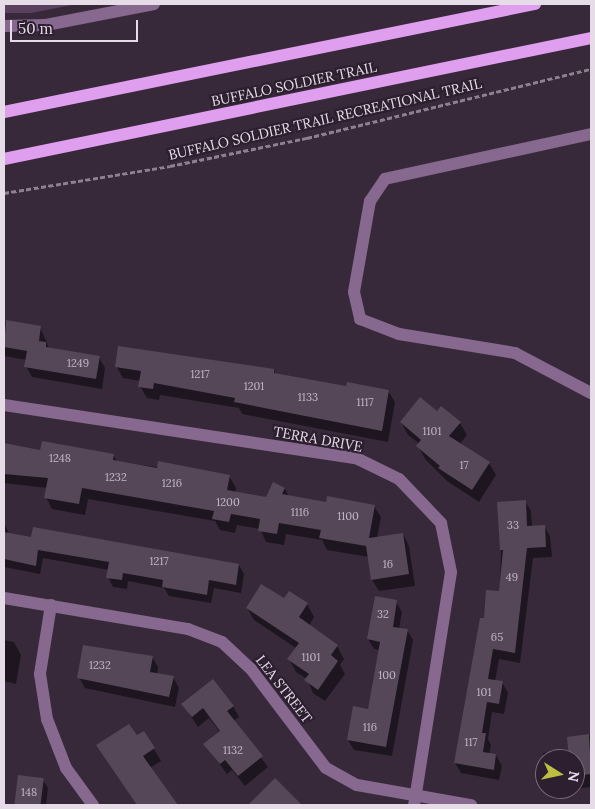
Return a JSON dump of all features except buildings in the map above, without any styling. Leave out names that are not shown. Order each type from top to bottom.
[{"type":"main road","points":[[4,112],[535,4]]},
{"type":"main road","name":"BUFFALO SOLDIER TRAIL","points":[[4,159],[591,38]]},
{"type":"street","points":[[4,26],[46,25],[154,4]]},
{"type":"street","points":[[591,134],[385,179],[370,201],[354,292],[360,319],[399,334],[515,353],[591,392]]},
{"type":"street","name":"TERRA DRIVE","points":[[4,406],[356,458],[400,479],[441,523],[451,572],[415,800]]},
{"type":"street","name":"LEA STREET","points":[[4,598],[188,629],[222,642],[251,669],[326,768],[357,785],[415,800],[471,805]]},
{"type":"street","points":[[51,605],[40,674],[47,719],[66,768],[93,805]]},
{"type":"path","name":"BUFFALO SOLDIER TRAIL RECREATIONAL TRAIL","points":[[4,193],[170,166],[298,140],[591,70]]},
{"type":"shaded area","points":[[4,4],[77,4],[31,13],[4,13]]}]
